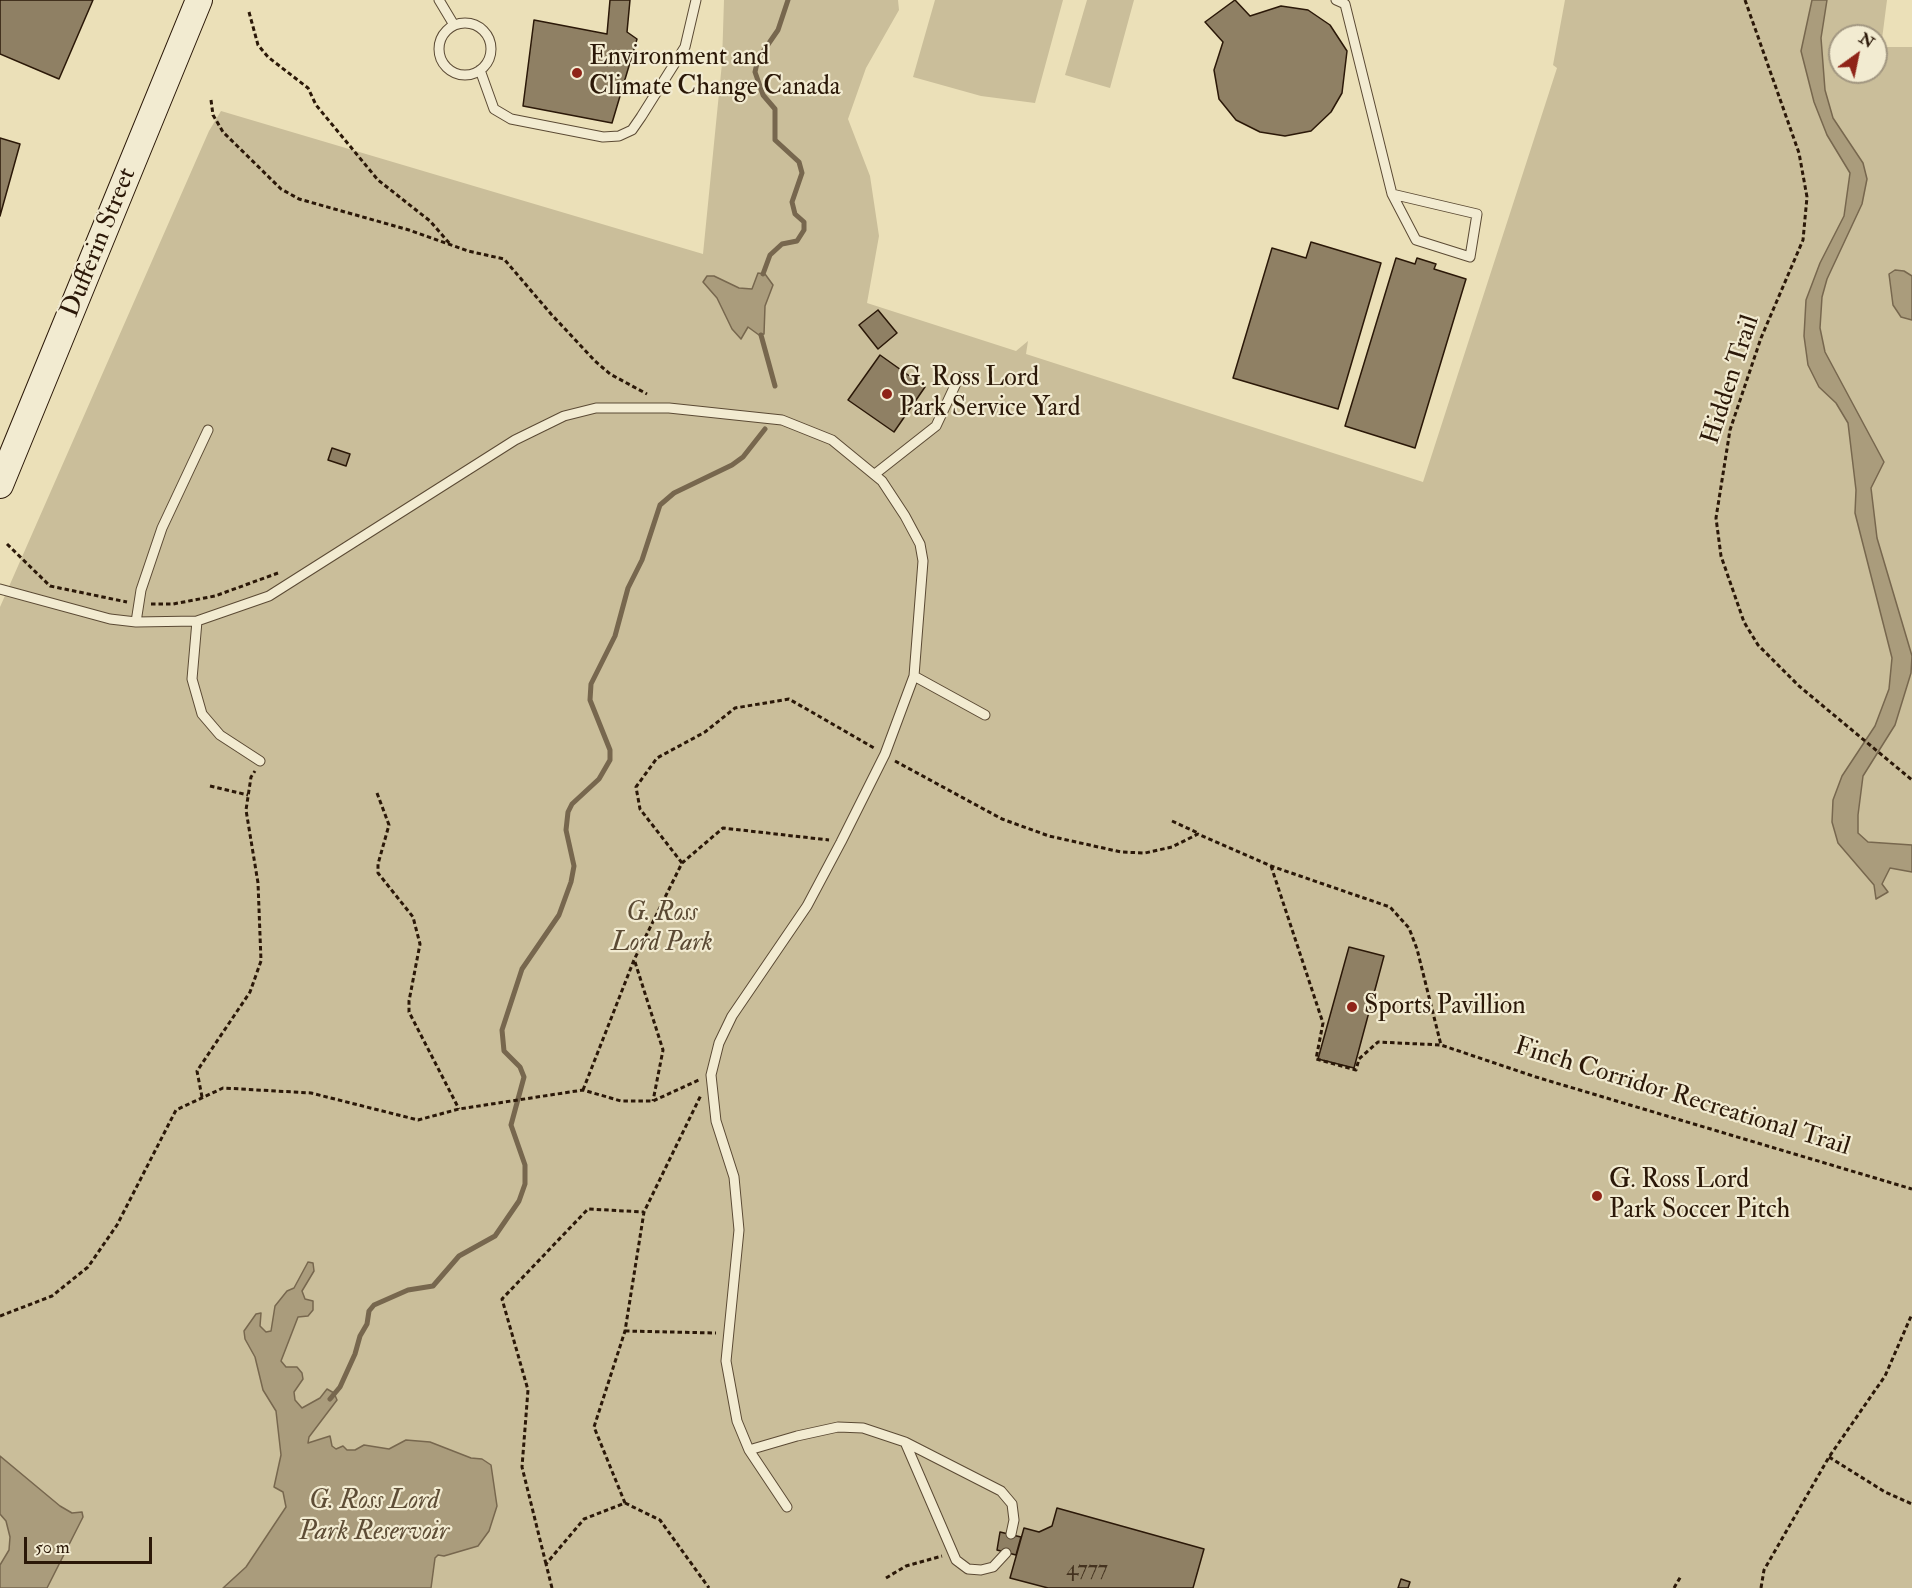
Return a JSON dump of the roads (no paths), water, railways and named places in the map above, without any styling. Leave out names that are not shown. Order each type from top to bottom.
[{"type":"main road","name":"Dufferin Street","points":[[0,485],[199,0]]},
{"type":"lane","points":[[439,0],[454,25]]},
{"type":"lane","points":[[480,70],[494,109],[511,119],[603,137],[619,136],[632,130],[637,124],[685,47],[696,0]]},
{"type":"lane","points":[[1336,0],[1345,4],[1392,194],[1416,240],[1470,257],[1477,214],[1392,194]]},
{"type":"lane","points":[[462,23],[479,27],[489,40],[490,57],[480,70],[463,75],[455,73],[442,62],[439,45],[441,37],[454,25],[462,23]]},
{"type":"lane","points":[[874,474],[936,426],[959,377]]},
{"type":"lane","points":[[0,589],[80,613],[136,622],[197,621],[269,596],[515,440],[564,416],[596,408],[669,408],[782,420],[832,440],[874,474],[905,516],[920,544],[923,561],[914,676],[885,754],[841,842],[807,906],[732,1016],[719,1043],[711,1075],[716,1121],[734,1177],[739,1230],[726,1361],[737,1421],[749,1450],[787,1507]]},
{"type":"lane","points":[[136,622],[138,603],[162,528],[208,430]]},
{"type":"lane","points":[[197,621],[192,679],[202,714],[220,735],[260,761]]},
{"type":"lane","points":[[914,676],[985,715]]},
{"type":"lane","points":[[749,1450],[838,1427],[863,1428],[905,1442],[1001,1491],[1012,1504],[1014,1520],[1011,1534]]},
{"type":"lane","points":[[905,1442],[956,1560],[968,1569],[981,1570],[993,1567],[1006,1553]]},
{"type":"water","points":[[1812,0],[1827,0],[1821,38],[1825,90],[1833,118],[1863,163],[1867,179],[1862,204],[1827,279],[1822,297],[1820,328],[1825,352],[1884,462],[1871,488],[1877,538],[1912,656],[1911,673],[1895,725],[1863,776],[1858,833],[1868,842],[1912,845],[1912,872],[1890,868],[1882,884],[1888,892],[1876,899],[1874,885],[1838,843],[1832,822],[1833,800],[1842,776],[1875,726],[1889,689],[1892,658],[1855,513],[1856,490],[1848,423],[1836,403],[1819,387],[1808,365],[1804,336],[1806,300],[1820,263],[1844,216],[1850,173],[1827,135],[1814,102],[1801,51]]},
{"type":"water","points":[[1895,270],[1904,271],[1912,276],[1912,320],[1901,317],[1893,305],[1889,274]]},
{"type":"water","points":[[758,273],[765,274],[773,285],[765,306],[764,334],[759,335],[748,327],[741,339],[732,329],[717,298],[703,282],[707,276],[714,276],[739,288],[752,289]]},
{"type":"water","name":"G. Ross Lord Park Reservoir","points":[[308,1262],[313,1263],[314,1271],[302,1291],[305,1299],[313,1301],[313,1310],[308,1316],[298,1317],[281,1361],[286,1367],[297,1367],[302,1373],[303,1379],[294,1392],[295,1400],[302,1408],[320,1398],[327,1389],[334,1393],[337,1400],[309,1437],[308,1443],[330,1436],[332,1446],[336,1449],[343,1446],[347,1450],[355,1450],[364,1445],[389,1449],[406,1440],[430,1442],[471,1458],[482,1459],[491,1465],[497,1506],[489,1531],[478,1546],[444,1556],[438,1555],[435,1558],[431,1588],[223,1588],[246,1567],[286,1507],[283,1492],[274,1487],[281,1455],[276,1411],[263,1390],[255,1357],[245,1339],[244,1331],[256,1314],[261,1313],[260,1326],[266,1332],[271,1331],[275,1306],[287,1291],[294,1288]]},
{"type":"water","points":[[0,1456],[60,1506],[72,1513],[82,1512],[83,1517],[47,1588],[0,1588],[0,1565],[9,1550],[10,1537],[6,1521],[0,1514]]},
{"type":"waterway","points":[[763,274],[770,255],[782,244],[797,241],[804,230],[804,222],[795,214],[792,202],[802,173],[799,162],[775,140],[775,109],[763,95],[755,72],[758,59],[778,30],[788,0]]},
{"type":"waterway","points":[[761,335],[775,386]]},
{"type":"waterway","points":[[330,1399],[340,1387],[367,1324],[369,1311],[374,1305],[408,1290],[433,1286],[459,1256],[495,1236],[519,1201],[525,1184],[525,1165],[511,1125],[524,1077],[520,1067],[504,1051],[502,1030],[522,969],[559,915],[571,882],[574,866],[566,830],[568,812],[572,804],[599,779],[610,760],[610,750],[590,700],[591,684],[615,636],[628,588],[642,560],[660,505],[674,493],[732,465],[743,457],[765,429]]},
{"type":"place","name":"Environment and Climate Change Canada","points":[[577,73]]},
{"type":"place","name":"G. Ross Lord Park Service Yard","points":[[887,394]]},
{"type":"place","name":"Sports Pavillion","points":[[1352,1007]]},
{"type":"place","name":"G. Ross Lord Park Soccer Pitch","points":[[1597,1196]]},
{"type":"park label","name":"G. Ross Lord Park","points":[[662,929]]}]
